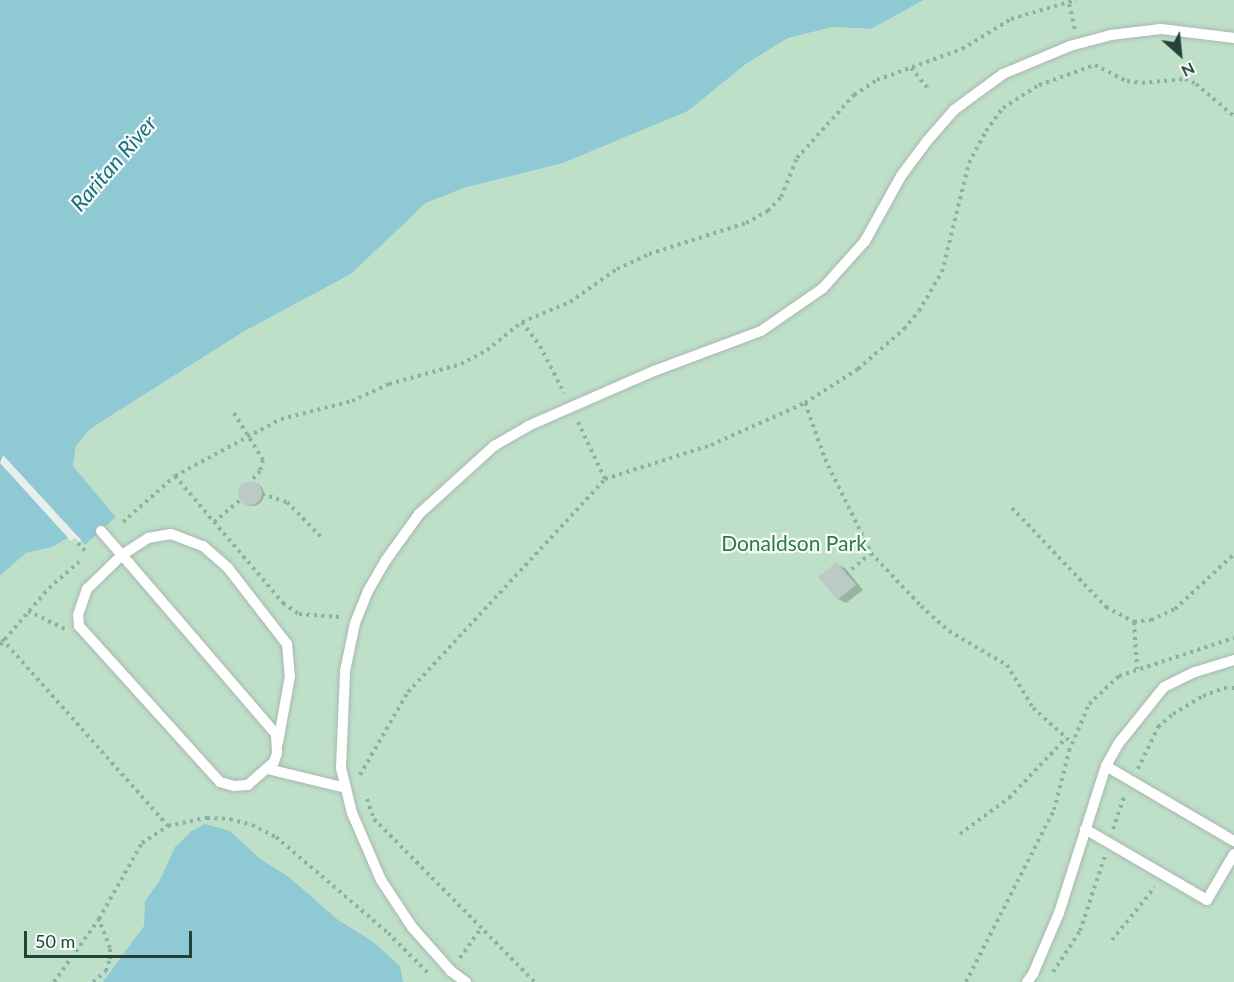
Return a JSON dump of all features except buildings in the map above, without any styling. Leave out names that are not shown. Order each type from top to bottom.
[{"type":"lane","points":[[466,982],[451,971],[412,927],[381,880],[352,813],[341,768],[345,671],[355,623],[368,591],[419,514],[494,446],[549,415],[761,332],[823,288],[866,241],[901,176],[927,141],[954,110],[1003,74],[1070,46],[1112,35],[1161,29],[1234,38]]},
{"type":"lane","points":[[101,531],[276,735],[278,743]]},
{"type":"lane","points":[[171,534],[203,546],[228,568],[287,644],[290,676],[278,753],[268,770],[248,785],[234,786],[220,782],[80,626],[78,615],[87,589],[122,555],[148,538],[171,534]]},
{"type":"lane","points":[[1027,982],[1033,974],[1059,913],[1106,766],[1119,743],[1164,687],[1195,672],[1234,660]]},
{"type":"lane","points":[[1106,766],[1234,841]]},
{"type":"lane","points":[[268,770],[346,788]]},
{"type":"lane","points":[[1085,830],[1207,900],[1234,854]]},
{"type":"path","points":[[175,476],[281,419],[352,401],[389,384],[461,364],[487,350],[522,322],[570,302],[617,269],[649,254],[746,223],[768,211],[781,197],[797,159],[854,95],[877,80],[962,49],[1011,19],[1076,0]]},
{"type":"path","points":[[359,777],[408,692],[605,479],[711,445],[805,403],[858,369],[904,329],[919,311],[942,272],[969,163],[986,130],[1003,108],[1039,85],[1095,65],[1127,81],[1142,83],[1185,79],[1196,84],[1234,116]]},
{"type":"path","points":[[911,68],[928,88]]},
{"type":"path","points":[[805,403],[825,459],[872,553],[921,606],[949,631],[1007,665],[1033,708],[1072,743]]},
{"type":"path","points":[[234,413],[263,460],[260,471],[250,482]]},
{"type":"path","points":[[262,494],[287,502],[321,537]]},
{"type":"path","points":[[214,522],[240,500]]},
{"type":"path","points":[[1012,508],[1106,607],[1134,622],[1151,620],[1175,609],[1234,554]]},
{"type":"path","points":[[78,543],[88,554]]},
{"type":"path","points":[[846,574],[872,553]]},
{"type":"path","points":[[0,645],[2,639],[28,611],[79,562]]},
{"type":"path","points":[[28,611],[64,630],[80,626]]},
{"type":"path","points":[[1134,622],[1137,669]]},
{"type":"path","points":[[966,982],[1054,810],[1072,743],[1089,704],[1119,676],[1234,638]]},
{"type":"path","points":[[2,639],[168,826]]},
{"type":"path","points":[[1051,974],[1080,931],[1122,800],[1158,727],[1188,703],[1224,688],[1234,688]]},
{"type":"path","points":[[960,834],[1009,798],[1066,738]]},
{"type":"path","points":[[367,798],[374,819],[535,982]]},
{"type":"path","points":[[54,982],[99,919],[142,843],[168,826],[207,818],[230,819],[252,825],[276,837],[388,933],[437,982]]},
{"type":"path","points":[[1112,940],[1148,898],[1162,875]]},
{"type":"path","points":[[93,982],[106,971],[110,959],[110,948],[99,919]]},
{"type":"green space","name":"Donaldson Park","points":[[924,0],[1234,0],[1234,982],[0,982],[0,576],[26,553],[52,547],[75,534],[85,545],[116,517],[73,466],[76,446],[90,429],[243,332],[351,274],[426,203],[464,188],[563,163],[688,111],[746,64],[788,38],[833,27],[871,29]]},
{"type":"water","name":"Raritan River","points":[[0,0],[924,0],[871,29],[833,27],[788,38],[746,64],[688,111],[563,163],[464,188],[426,203],[351,274],[243,332],[90,429],[76,446],[73,466],[116,517],[85,545],[75,534],[52,547],[26,553],[0,576]]},
{"type":"water","points":[[205,824],[230,831],[260,859],[289,877],[338,920],[372,941],[400,966],[403,982],[103,982],[144,926],[145,901],[160,880],[175,847],[192,831]]},
{"type":"pier","points":[[3,455],[81,540],[79,542],[75,538],[71,541],[0,463]]}]
